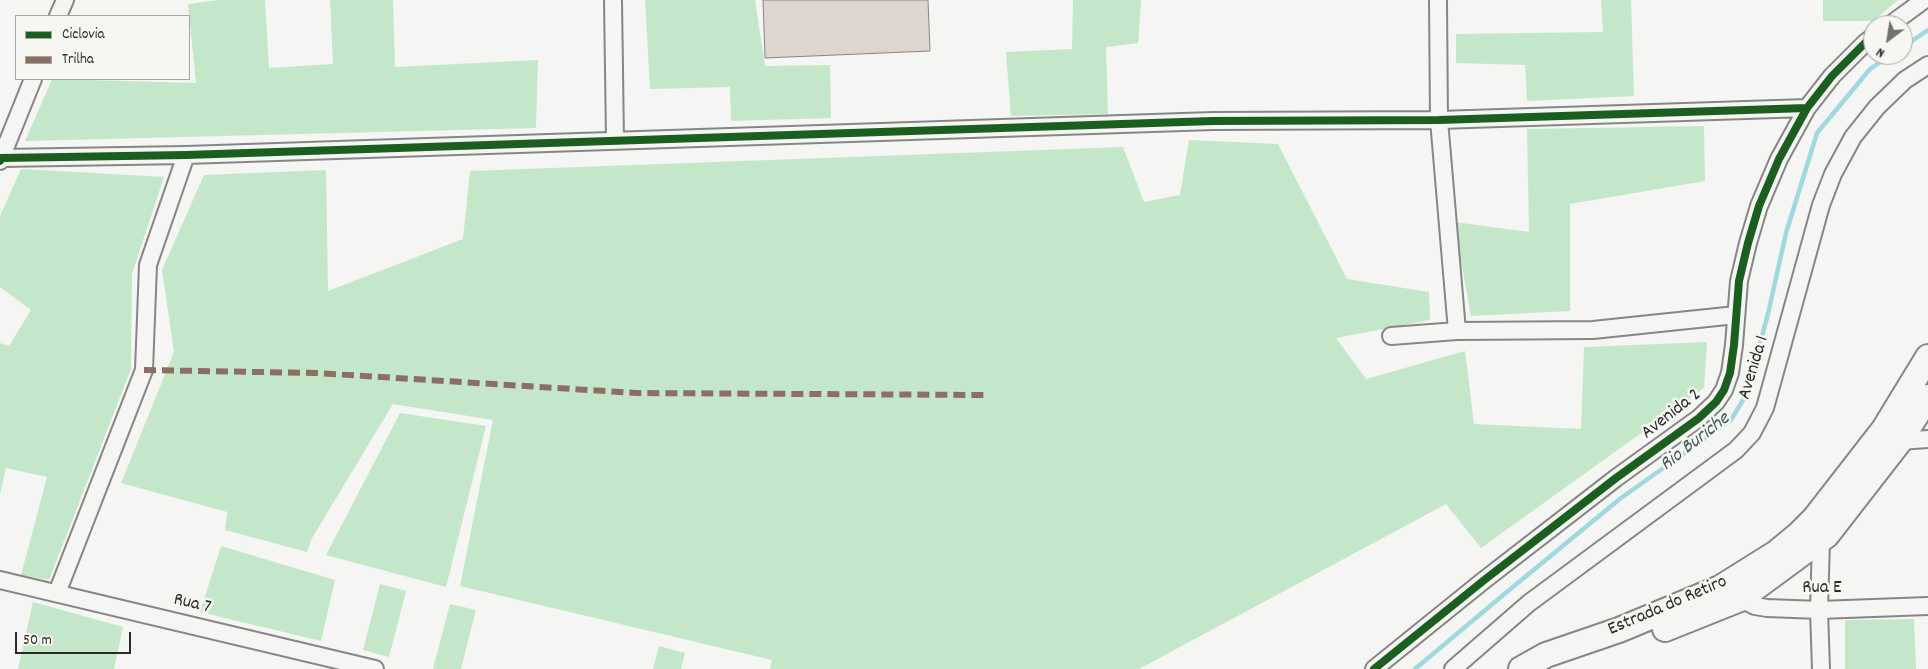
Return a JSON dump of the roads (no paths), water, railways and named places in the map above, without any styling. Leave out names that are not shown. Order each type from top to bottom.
[{"type":"street","points":[[58,15],[65,0]]},
{"type":"street","points":[[613,0],[615,140]]},
{"type":"street","points":[[1438,0],[1439,120],[1457,331]]},
{"type":"street","points":[[1904,15],[1924,0]]},
{"type":"street","name":"Avenida 2","points":[[1376,669],[1483,580],[1616,478],[1699,418],[1716,402],[1724,390],[1730,372],[1739,281],[1759,206],[1779,159],[1806,108],[1832,76],[1863,45]]},
{"type":"street","name":"Avenida 1","points":[[1453,669],[1529,603],[1736,450],[1752,433],[1765,408],[1821,205],[1833,174],[1853,138],[1877,106],[1905,80],[1928,64]]},
{"type":"street","points":[[33,80],[0,160],[1213,121],[1439,120],[1806,108]]},
{"type":"street","points":[[57,593],[144,370],[148,265],[186,155]]},
{"type":"street","points":[[1391,336],[1457,331],[1593,330],[1736,315]]},
{"type":"street","name":"Estrada do Retiro","points":[[1521,669],[1546,655],[1730,594],[1818,530],[1827,535],[1892,435],[1928,358]]},
{"type":"street","name":"Estrada do Retiro","points":[[1892,435],[1928,397]]},
{"type":"street","points":[[1892,435],[1928,439]]},
{"type":"street","points":[[1818,530],[1821,669]]},
{"type":"street","name":"Rua 7","points":[[0,580],[334,664],[374,669]]},
{"type":"street","name":"Estrada do Retiro","points":[[1534,669],[1573,662],[1724,607],[1730,594]]},
{"type":"street","name":"Rua E","points":[[1730,594],[1755,606],[1767,608],[1819,610],[1928,606]]},
{"type":"waterway","name":"Rio Buriche","points":[[1913,40],[1928,30]]},
{"type":"waterway","name":"Rio Buriche","points":[[1415,669],[1621,498],[1731,420],[1746,395],[1768,314],[1786,233],[1817,133],[1870,69],[1876,65]]}]
